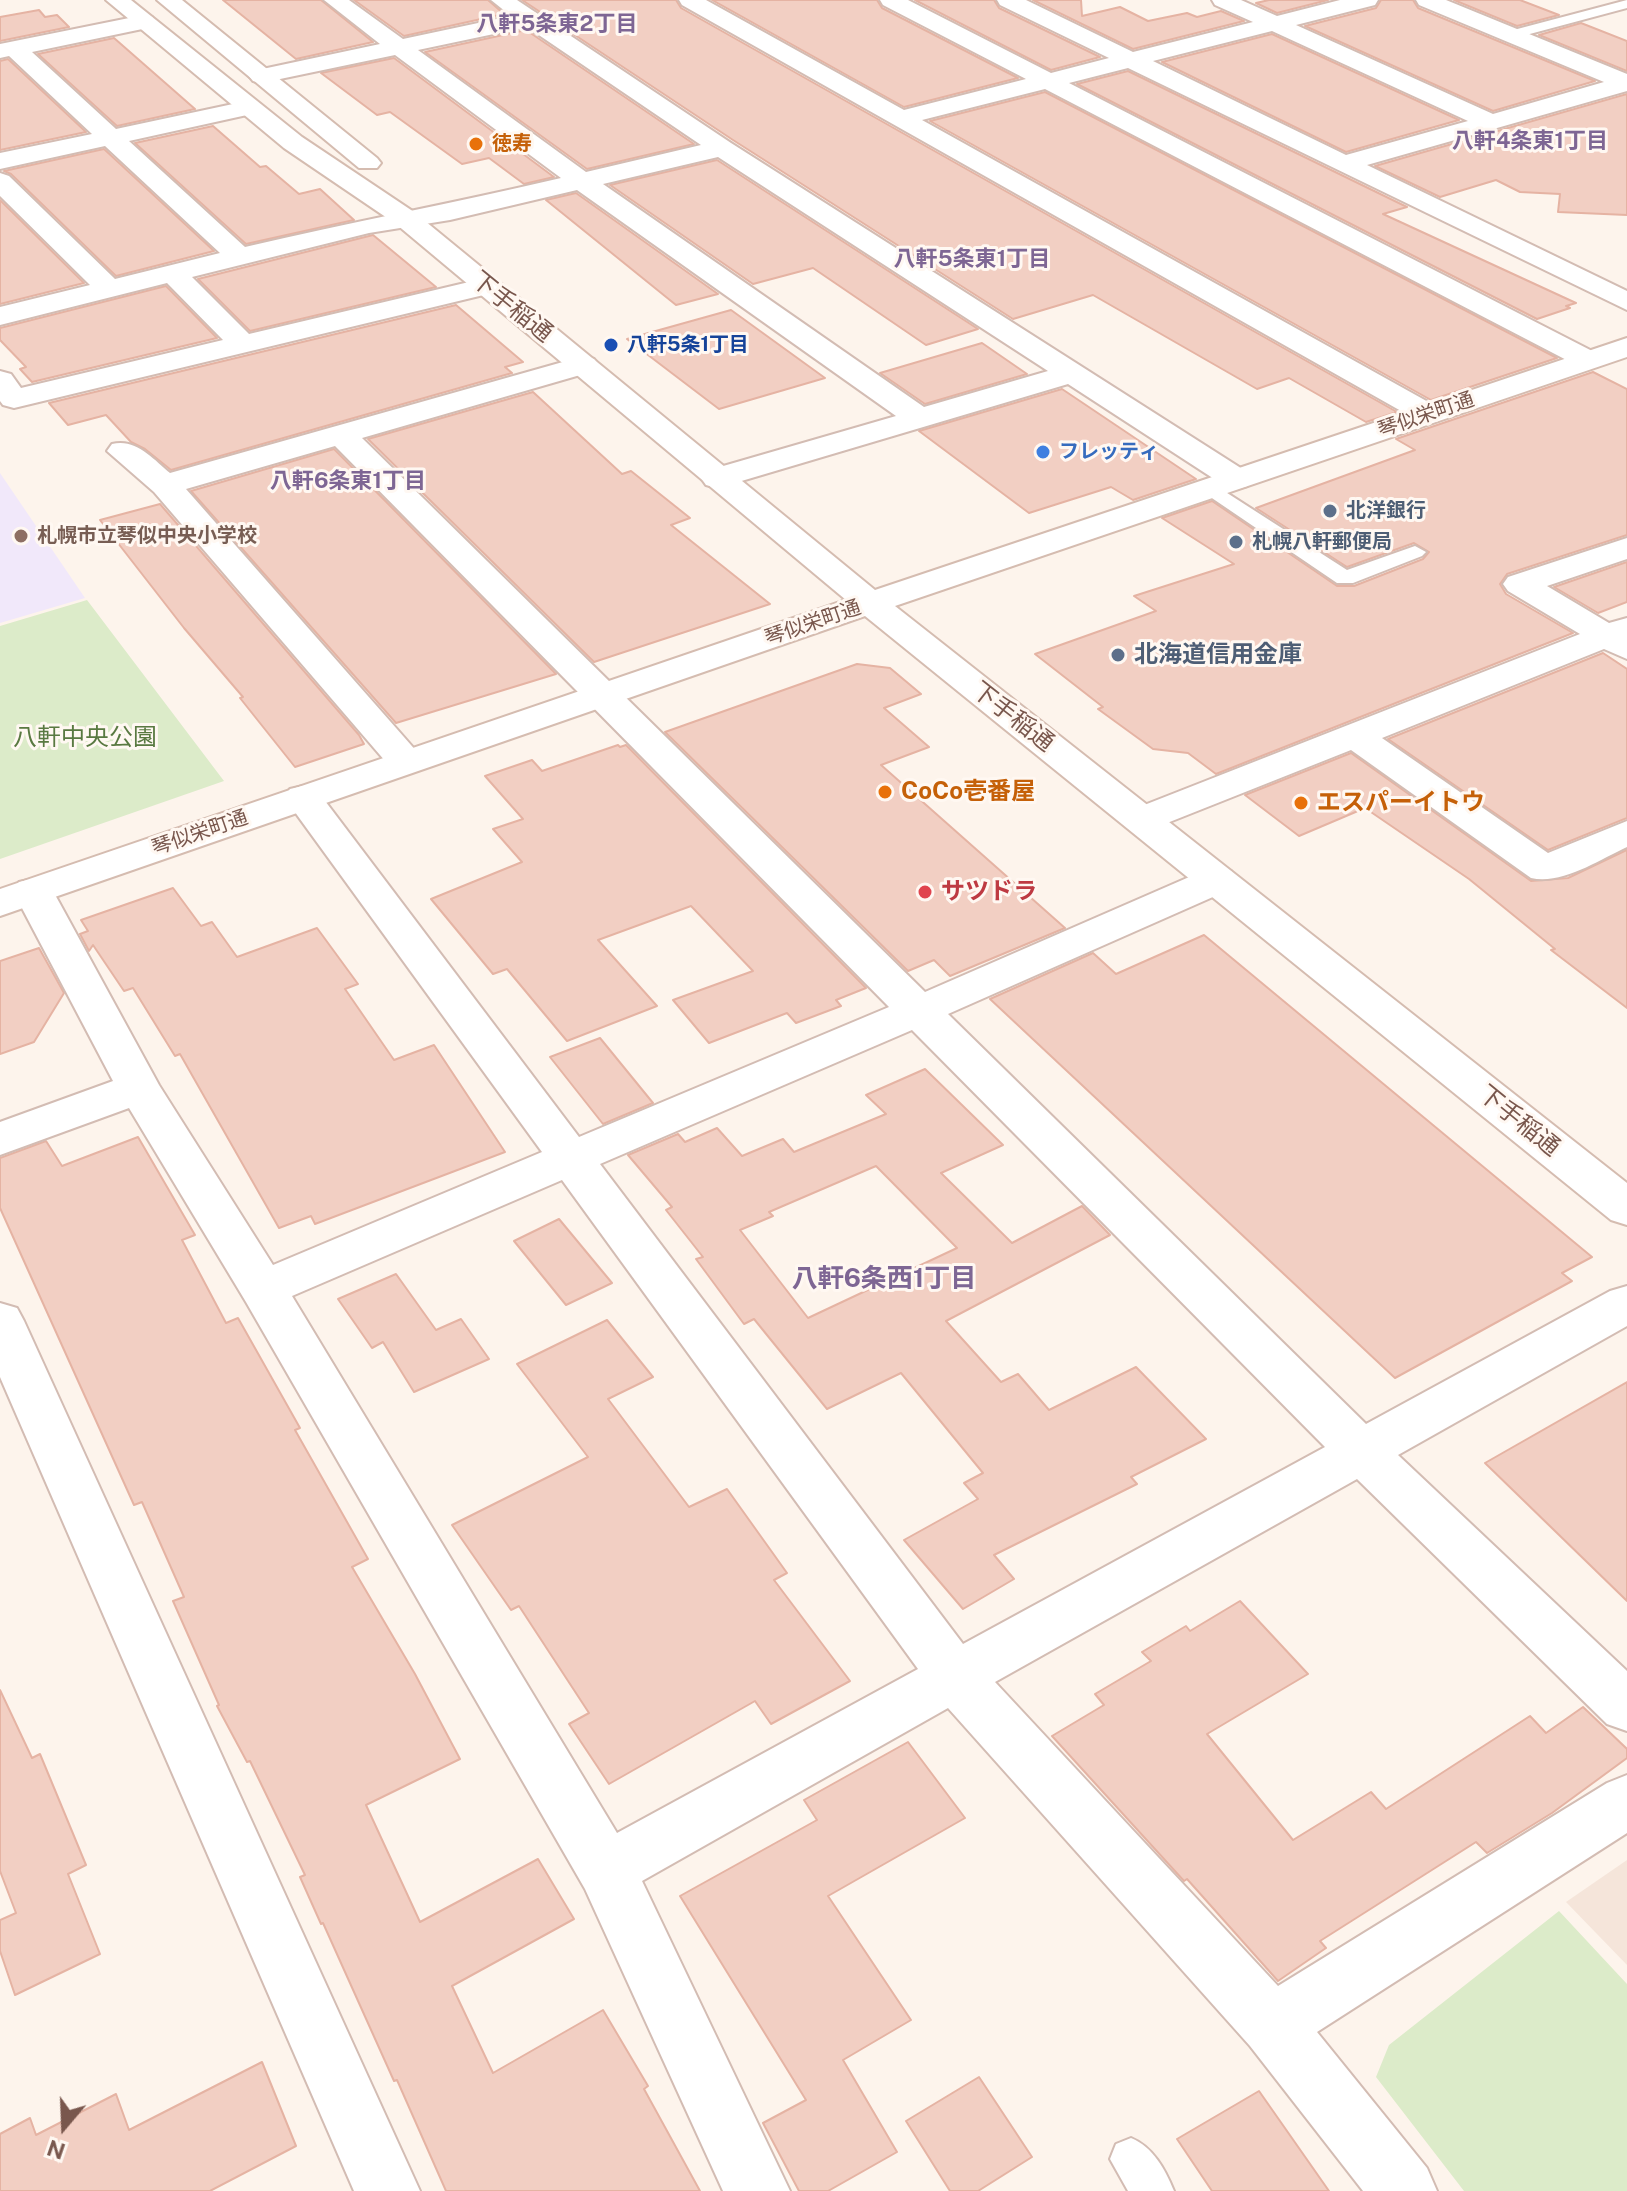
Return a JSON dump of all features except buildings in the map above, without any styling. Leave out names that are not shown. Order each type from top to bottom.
[{"type":"street","name":"下手稲通","points":[[117,0],[247,108],[365,195],[405,218],[870,603],[1217,880],[1619,1191]]},
{"type":"street","name":"下手稲通","points":[[168,0],[401,190],[405,218]]},
{"type":"street","points":[[335,0],[582,181],[919,418]]},
{"type":"street","points":[[502,0],[722,148],[1073,373],[1223,484]]},
{"type":"street","points":[[690,0],[1428,414]]},
{"type":"street","points":[[891,0],[1588,360]]},
{"type":"street","points":[[1008,0],[1627,302]]},
{"type":"street","points":[[1223,0],[1491,122]]},
{"type":"street","points":[[898,119],[1367,0]]},
{"type":"street","points":[[1427,0],[1627,83]]},
{"type":"street","points":[[261,76],[531,19]]},
{"type":"street","points":[[7,50],[144,22]]},
{"type":"street","points":[[7,50],[110,137],[240,257]]},
{"type":"street","points":[[1343,164],[1627,83]]},
{"type":"street","points":[[0,161],[247,108]]},
{"type":"street","points":[[0,316],[405,218],[450,212],[722,148]]},
{"type":"street","points":[[0,181],[109,289]]},
{"type":"street","points":[[173,273],[242,343]]},
{"type":"street","points":[[0,380],[14,399],[486,286]]},
{"type":"street","name":"琴似栄町通","points":[[16,897],[405,761],[1627,347]]},
{"type":"street","points":[[165,485],[584,365]]},
{"type":"street","points":[[717,478],[1073,373]]},
{"type":"street","points":[[342,436],[1360,1450],[1627,1707]]},
{"type":"street","points":[[123,451],[165,485],[405,761]]},
{"type":"street","points":[[1620,637],[1520,584],[1627,548]]},
{"type":"street","points":[[1143,819],[1354,735],[1620,637]]},
{"type":"street","points":[[1354,735],[1545,869],[1627,833]]},
{"type":"street","points":[[303,797],[956,1678],[1272,2025],[1404,2191]]},
{"type":"street","points":[[263,1289],[918,1011],[1217,880]]},
{"type":"street","points":[[16,897],[263,1289],[606,1870],[757,2191]]},
{"type":"street","points":[[0,1139],[139,1088]]},
{"type":"street","points":[[606,1870],[1627,1304]]},
{"type":"street","points":[[0,1321],[387,2191]]},
{"type":"street","points":[[1272,2025],[1627,1801]]},
{"type":"lane","points":[[1511,35],[1627,4]]},
{"type":"lane","points":[[1223,484],[1345,578],[1415,552]]},
{"type":"shaded area","name":"札幌市立琴似中央小学校","points":[[0,473],[85,598],[0,623]]},
{"type":"shaded area","points":[[1627,1860],[1627,1965],[1566,1902]]},
{"type":"green space","name":"八軒中央公園","points":[[87,600],[224,781],[0,859],[0,626]]},
{"type":"green space","points":[[1559,1911],[1627,1984],[1627,2191],[1464,2191],[1376,2077],[1389,2045]]},
{"type":"place","name":"徳寿","points":[[476,144]]},
{"type":"place","name":"八軒5条1丁目","points":[[611,345]]},
{"type":"place","name":"フレッティ","points":[[1043,452]]},
{"type":"place","name":"北洋銀行","points":[[1330,511]]},
{"type":"place","name":"札幌市立琴似中央小学校","points":[[21,536]]},
{"type":"place","name":"札幌八軒郵便局","points":[[1236,542]]},
{"type":"place","name":"北海道信用金庫","points":[[1118,655]]},
{"type":"place","name":"CoCo壱番屋","points":[[885,792]]},
{"type":"place","name":"エスパーイトウ","points":[[1301,803]]},
{"type":"place","name":"サツドラ","points":[[925,892]]},
{"type":"district","name":"八軒5条東2丁目","points":[[557,24]]},
{"type":"district","name":"八軒4条東1丁目","points":[[1530,141]]},
{"type":"district","name":"八軒5条東1丁目","points":[[972,259]]},
{"type":"district","name":"八軒6条東1丁目","points":[[348,481]]},
{"type":"district","name":"八軒6条西1丁目","points":[[884,1279]]}]
